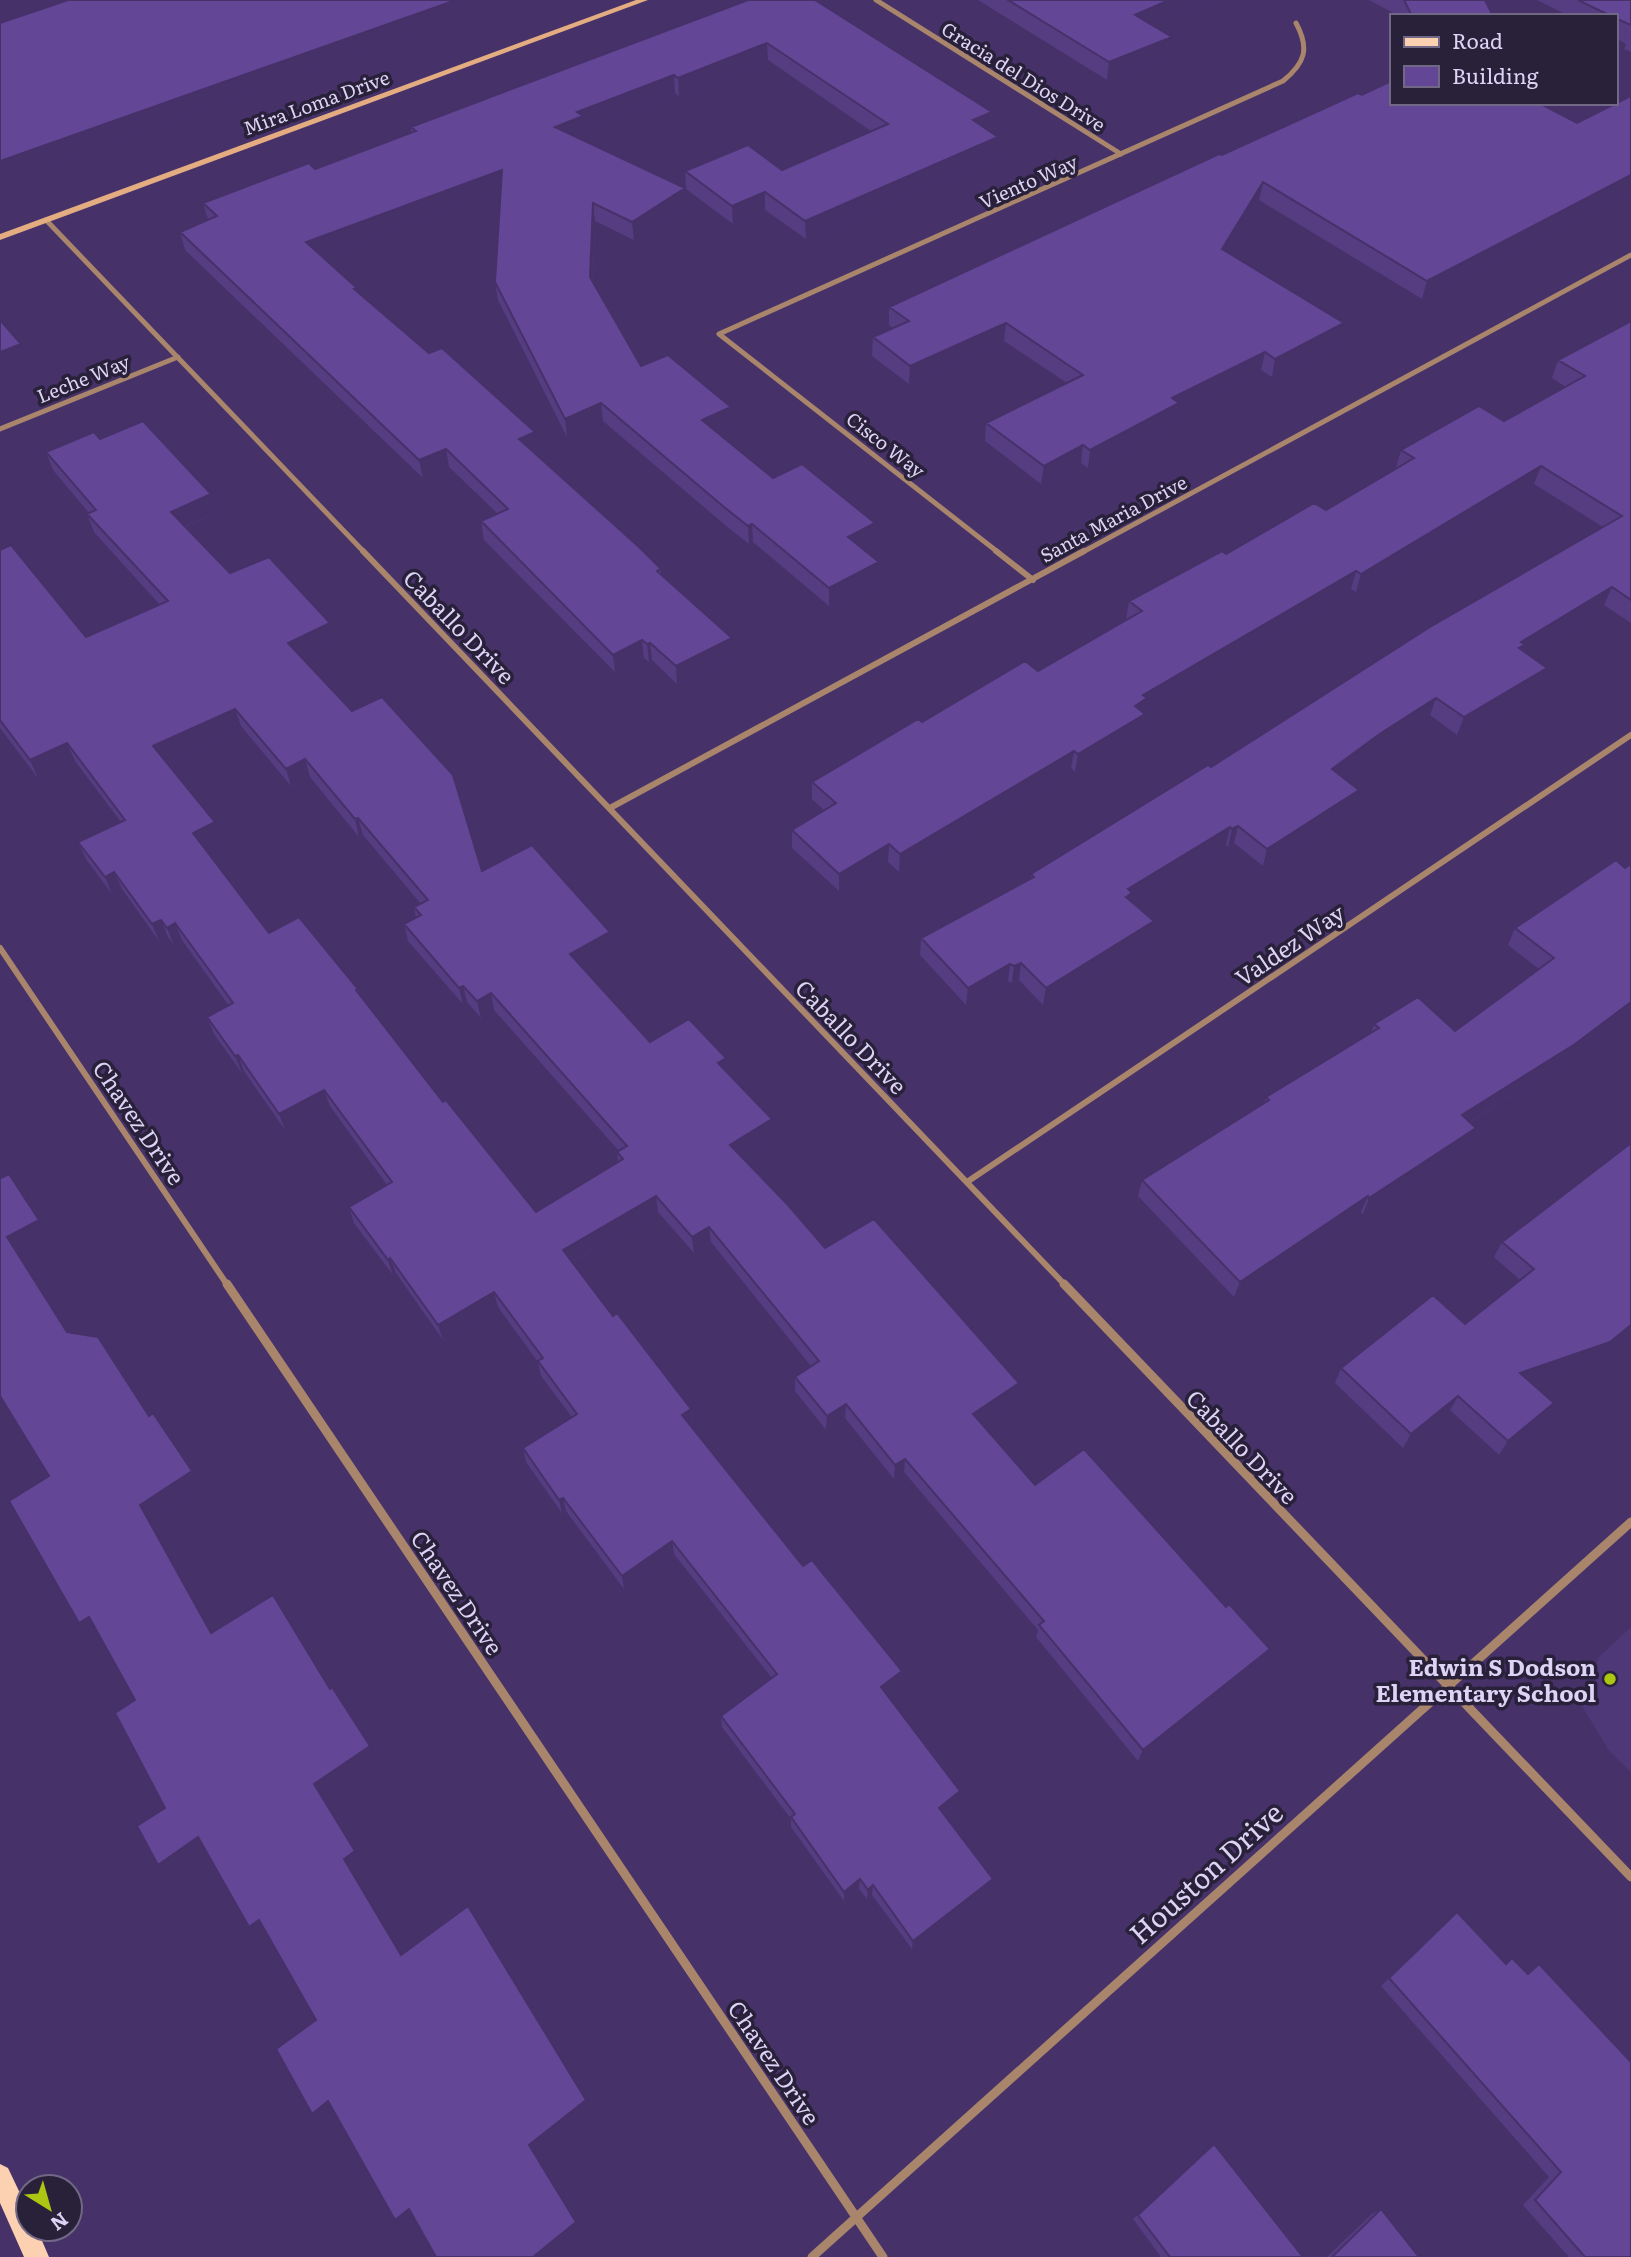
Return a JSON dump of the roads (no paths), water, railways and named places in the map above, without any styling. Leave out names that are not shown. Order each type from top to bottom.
[{"type":"main road","points":[[0,2176],[37,2257]]},
{"type":"street","name":"Mira Loma Drive","points":[[0,237],[644,0]]},
{"type":"street","name":"Gracia del Dios Drive","points":[[876,0],[1121,154]]},
{"type":"street","name":"Viento Way","points":[[719,334],[1283,81],[1298,69],[1306,55],[1306,39],[1296,23]]},
{"type":"street","name":"Caballo Drive","points":[[46,220],[1631,1877]]},
{"type":"street","name":"Santa Maria Drive","points":[[610,808],[1631,256]]},
{"type":"street","name":"Cisco Way","points":[[719,334],[1033,580]]},
{"type":"street","name":"Leche Way","points":[[0,429],[178,357]]},
{"type":"street","name":"Valdez Way","points":[[967,1182],[1631,735]]},
{"type":"street","name":"Chavez Drive","points":[[0,948],[883,2257]]},
{"type":"street","name":"Houston Drive","points":[[812,2257],[1631,1522]]},
{"type":"place","name":"Edwin S Dodson Elementary School","points":[[1610,1679]]}]
